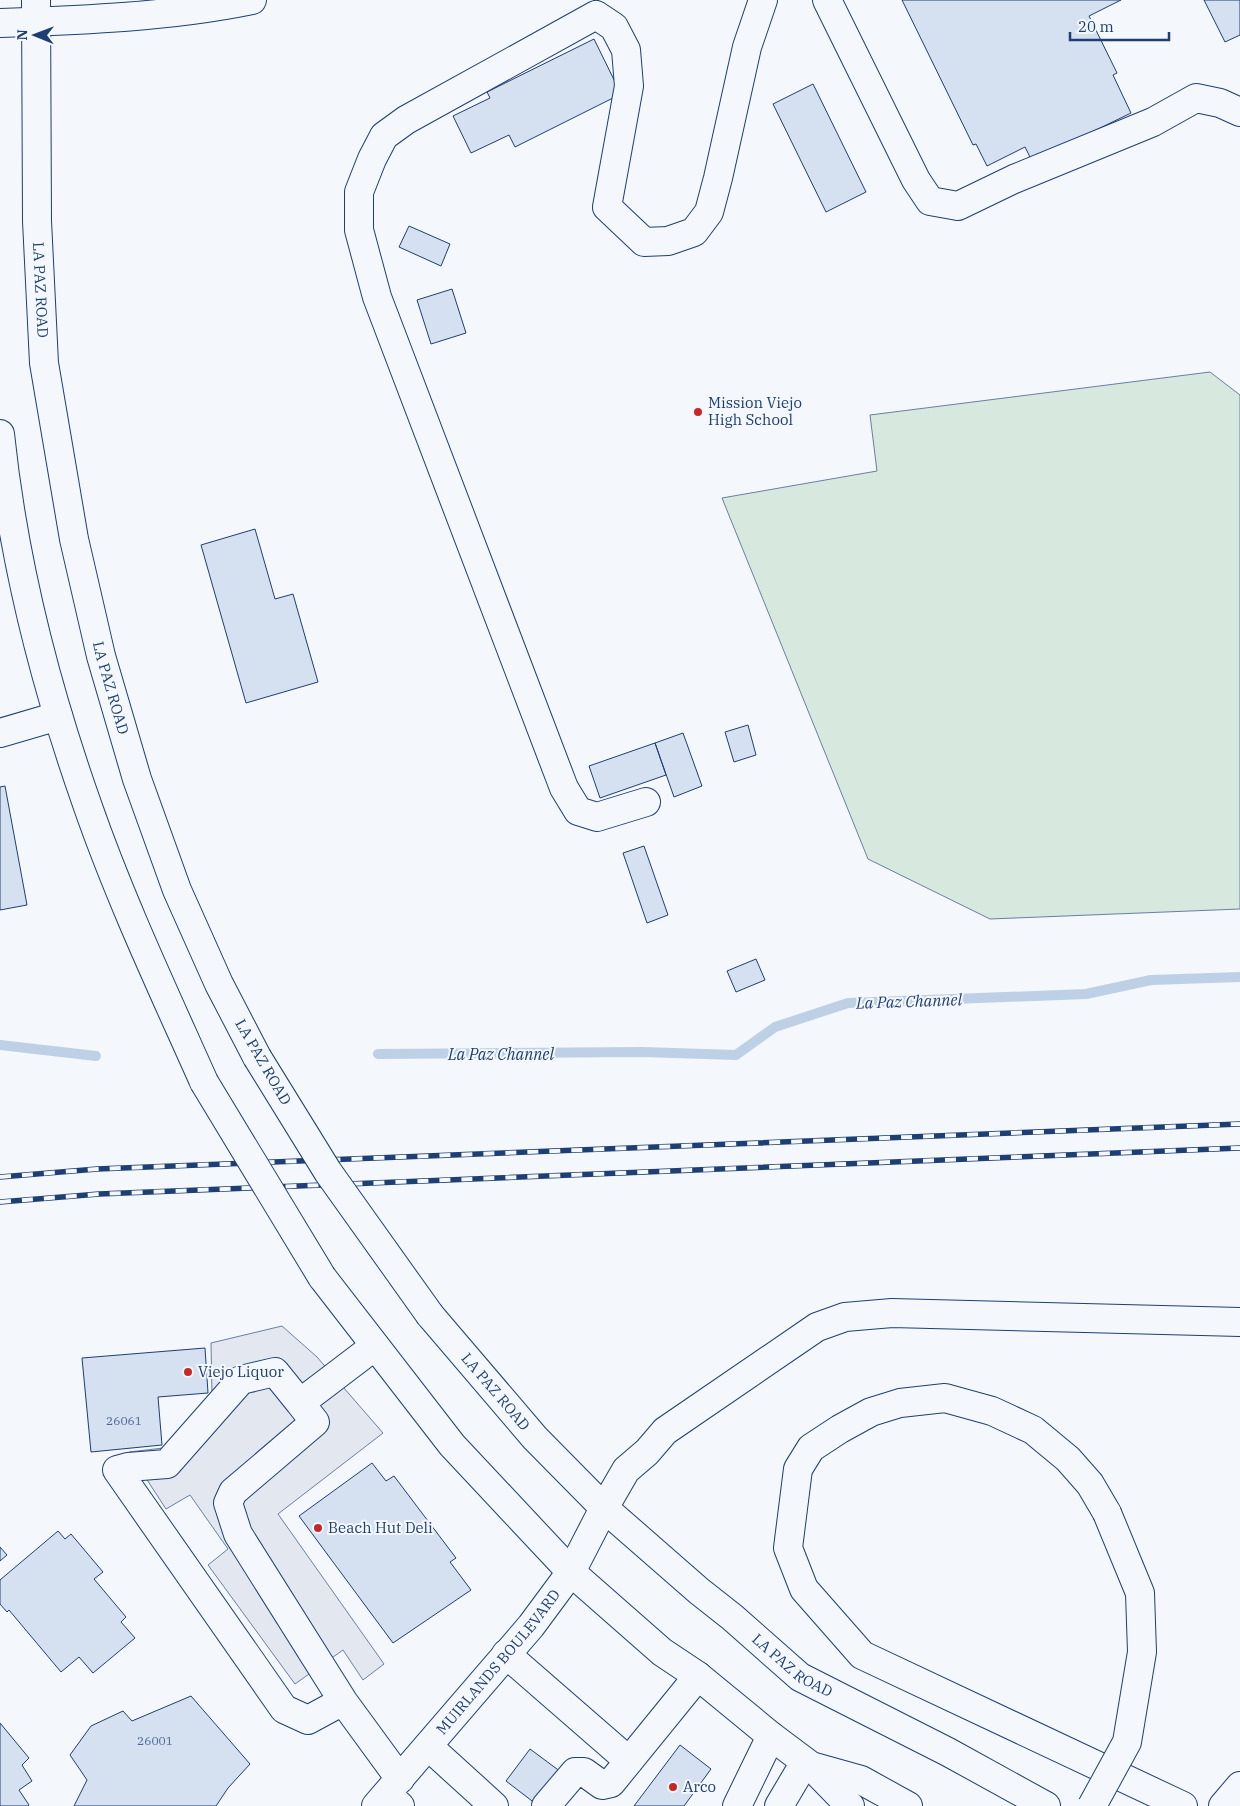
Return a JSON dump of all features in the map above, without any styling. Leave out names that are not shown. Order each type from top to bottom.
[{"type":"main road","points":[[0,23],[36,11],[136,16],[209,8],[252,0]]},
{"type":"main road","points":[[646,802],[597,817],[578,810],[564,788],[377,297],[359,230],[359,192],[372,159],[384,136],[413,116],[596,15],[614,27],[626,50],[629,86],[607,207],[644,242],[668,241],[694,232],[708,212],[718,178],[747,47],[763,0]]},
{"type":"main road","points":[[827,0],[916,180],[930,201],[958,206],[1014,179],[1153,122],[1196,98],[1220,103],[1240,112]]},
{"type":"main road","name":"LA PAZ ROAD","points":[[36,11],[37,221],[44,363],[57,426],[74,539],[100,656],[140,788],[177,890],[219,984],[257,1057],[328,1172],[430,1315],[535,1438],[604,1508],[800,1677],[948,1752],[1046,1806]]},
{"type":"main road","points":[[0,434],[6,489],[27,594],[52,696],[87,804],[130,914],[204,1082],[322,1276],[452,1445],[571,1572],[662,1652],[698,1676],[808,1764],[850,1806]]},
{"type":"main road","points":[[0,733],[58,716]]},
{"type":"main road","name":"MUIRLANDS BOULEVARD","points":[[391,1796],[428,1746],[531,1626],[571,1572],[626,1470],[647,1452],[665,1430],[818,1327],[845,1317],[901,1313],[1240,1322]]},
{"type":"main road","points":[[300,1402],[375,1346]]},
{"type":"main road","points":[[343,1701],[308,1720],[284,1709],[117,1470],[128,1467],[167,1464],[241,1380],[276,1372],[315,1422],[232,1492],[228,1503],[238,1534],[343,1701],[391,1796]]},
{"type":"main road","points":[[1092,1806],[1127,1742],[1142,1652],[1140,1593],[1107,1512],[1090,1484],[1074,1465],[1033,1430],[992,1411],[945,1398],[900,1403],[870,1412],[812,1448],[798,1469],[788,1548],[804,1589],[862,1655],[1183,1806]]},
{"type":"main road","points":[[506,1654],[628,1761]]},
{"type":"main road","points":[[546,1806],[576,1772],[584,1772],[602,1785],[611,1783],[698,1676]]},
{"type":"main road","points":[[737,1806],[771,1736]]},
{"type":"main road","points":[[428,1746],[494,1806]]},
{"type":"main road","points":[[779,1806],[808,1764]]},
{"type":"main road","points":[[808,1764],[861,1780],[908,1806]]},
{"type":"main road","points":[[1223,1806],[1240,1786]]},
{"type":"shaded area","points":[[1210,372],[1240,395],[1240,909],[990,919],[868,859],[722,498],[877,471],[870,415]]},
{"type":"shaded area","points":[[282,1326],[317,1357],[383,1433],[278,1514],[384,1664],[363,1680],[343,1650],[295,1684],[208,1565],[228,1549],[190,1495],[166,1509],[129,1452],[163,1448],[212,1395],[211,1343]]},
{"type":"building","points":[[902,0],[1121,0],[1089,16],[1117,73],[1113,75],[1131,113],[1032,161],[1025,147],[987,166],[976,144],[973,145]]},
{"type":"building","points":[[1204,0],[1240,0],[1240,35],[1225,42]]},
{"type":"building","points":[[594,39],[621,94],[515,147],[509,135],[471,153],[453,116],[490,98],[487,92]]},
{"type":"building","points":[[813,84],[866,192],[826,212],[773,104]]},
{"type":"building","points":[[409,226],[450,244],[441,266],[399,247]]},
{"type":"building","points":[[452,289],[466,333],[431,344],[417,300]]},
{"type":"building","points":[[255,529],[275,599],[293,594],[318,682],[246,703],[201,545]]},
{"type":"building","points":[[748,725],[756,755],[734,762],[725,732]]},
{"type":"building","points":[[683,733],[702,786],[674,797],[655,743]]},
{"type":"building","points":[[655,743],[666,775],[600,798],[589,766]]},
{"type":"building","points":[[5,786],[27,905],[0,910],[0,787]]},
{"type":"building","points":[[644,846],[668,915],[647,923],[623,853]]},
{"type":"building","points":[[756,959],[765,980],[736,992],[727,971]]},
{"type":"building","points":[[205,1348],[208,1393],[158,1397],[162,1445],[91,1452],[82,1358]]},
{"type":"building","points":[[372,1463],[386,1481],[394,1476],[456,1558],[450,1562],[471,1590],[393,1643],[299,1516]]},
{"type":"building","points":[[58,1531],[65,1539],[71,1534],[103,1572],[94,1579],[126,1617],[121,1622],[135,1638],[93,1673],[79,1657],[61,1672],[9,1610],[7,1612],[0,1604],[0,1580]]},
{"type":"building","points":[[0,1547],[7,1555],[0,1561]]},
{"type":"building","points":[[191,1696],[250,1764],[228,1788],[216,1806],[74,1806],[87,1780],[70,1755],[91,1726],[123,1711],[132,1721]]},
{"type":"building","points":[[0,1723],[29,1758],[22,1765],[32,1781],[19,1790],[28,1806],[0,1806]]},
{"type":"building","name":"Arco","points":[[680,1745],[711,1769],[684,1806],[634,1806]]},
{"type":"building","points":[[530,1749],[561,1772],[536,1804],[506,1781]]},
{"type":"waterway","name":"La Paz Channel","points":[[378,1054],[642,1052],[736,1055],[775,1027],[848,1003],[1086,994],[1151,980],[1240,977]]},
{"type":"waterway","name":"La Paz Channel","points":[[0,1045],[96,1056]]},
{"type":"railway","points":[[0,1177],[97,1169],[1240,1124]]},
{"type":"railway","points":[[0,1202],[99,1194],[1240,1148]]},
{"type":"place","name":"Mission Viejo High School","points":[[698,412]]},
{"type":"place","name":"Viejo Liquor","points":[[188,1372]]},
{"type":"place","name":"Beach Hut Deli","points":[[318,1528]]},
{"type":"place","name":"Arco","points":[[673,1787]]}]
